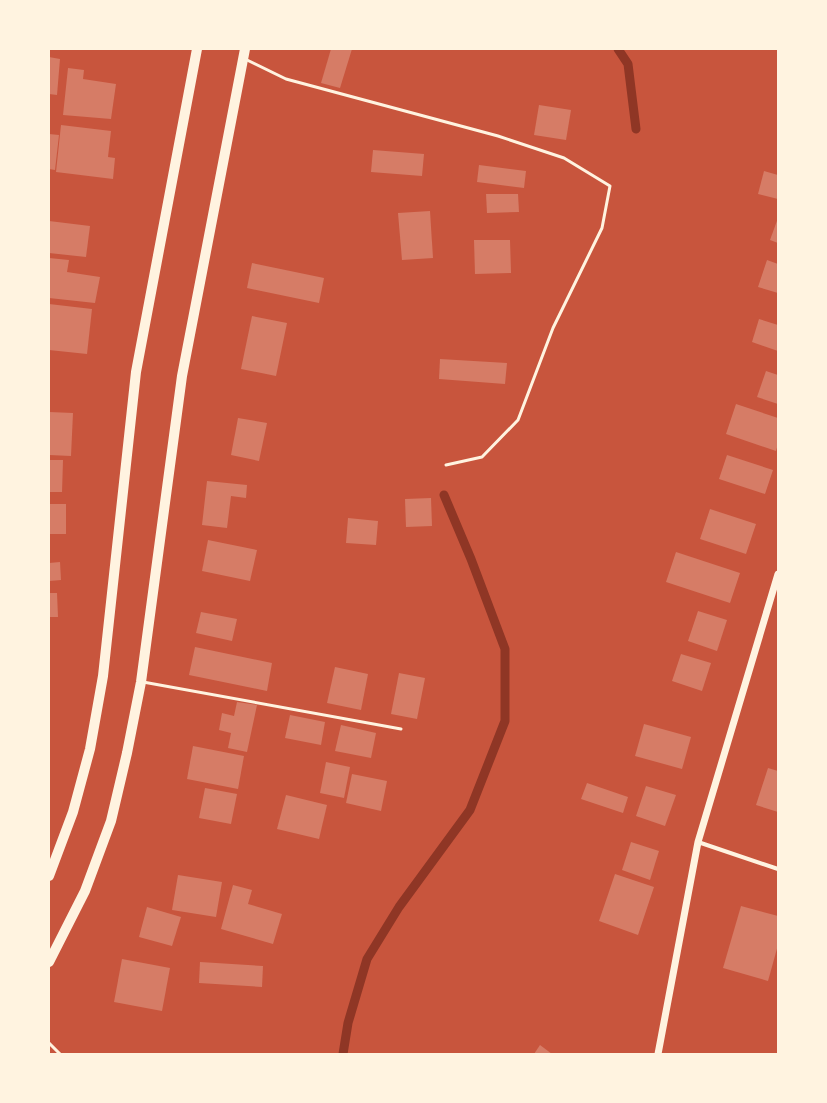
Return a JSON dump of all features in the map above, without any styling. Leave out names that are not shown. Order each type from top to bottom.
[{"type":"main road","points":[[50,873],[75,805],[90,749],[103,676],[136,372],[197,49]]},
{"type":"main road","points":[[49,962],[85,891],[111,821],[142,682],[182,376],[244,54]]},
{"type":"street","points":[[658,1054],[698,842],[778,574]]},
{"type":"street","points":[[698,842],[778,869]]},
{"type":"lane","points":[[244,54],[286,79],[498,136],[564,158],[610,186],[602,228],[553,328],[518,420],[482,457],[446,465]]},
{"type":"lane","points":[[142,682],[401,729]]},
{"type":"lane","points":[[49,1043],[60,1054]]},
{"type":"building","points":[[331,49],[352,49],[340,88],[321,83]]},
{"type":"building","points":[[49,57],[60,59],[57,95],[49,94]]},
{"type":"building","points":[[68,68],[84,70],[83,79],[116,84],[111,119],[63,115]]},
{"type":"building","points":[[539,105],[571,110],[566,140],[534,135]]},
{"type":"building","points":[[61,125],[111,131],[108,157],[115,158],[113,179],[56,172]]},
{"type":"building","points":[[49,134],[59,135],[55,170],[49,169]]},
{"type":"building","points":[[373,150],[424,154],[422,176],[371,172]]},
{"type":"building","points":[[479,165],[526,171],[524,188],[477,182]]},
{"type":"building","points":[[764,171],[778,175],[778,199],[758,194]]},
{"type":"building","points":[[486,194],[518,194],[519,212],[487,213]]},
{"type":"building","points":[[430,211],[433,258],[402,260],[398,213]]},
{"type":"building","points":[[778,218],[778,243],[770,240]]},
{"type":"building","points":[[49,221],[90,226],[86,257],[49,253]]},
{"type":"building","points":[[474,240],[510,240],[511,273],[475,274]]},
{"type":"building","points":[[49,258],[69,260],[67,272],[100,277],[95,303],[49,298]]},
{"type":"building","points":[[767,260],[778,264],[778,293],[758,287]]},
{"type":"building","points":[[252,263],[324,278],[319,303],[247,288]]},
{"type":"building","points":[[49,304],[92,309],[87,354],[49,350]]},
{"type":"building","points":[[252,316],[287,323],[276,376],[241,369]]},
{"type":"building","points":[[759,319],[778,325],[778,351],[752,342]]},
{"type":"building","points":[[440,359],[507,363],[505,384],[439,379]]},
{"type":"building","points":[[766,371],[778,375],[778,404],[757,397]]},
{"type":"building","points":[[736,404],[778,418],[778,444],[776,451],[726,434]]},
{"type":"building","points":[[49,412],[73,413],[71,456],[49,455]]},
{"type":"building","points":[[238,418],[267,423],[259,461],[231,455]]},
{"type":"building","points":[[727,455],[773,470],[765,494],[719,479]]},
{"type":"building","points":[[49,460],[63,460],[62,492],[49,492]]},
{"type":"building","points":[[207,481],[247,485],[246,498],[231,496],[227,528],[202,525]]},
{"type":"building","points":[[431,498],[432,526],[406,527],[405,499]]},
{"type":"building","points":[[49,504],[66,504],[66,534],[49,534]]},
{"type":"building","points":[[710,509],[756,524],[746,554],[700,539]]},
{"type":"building","points":[[348,518],[378,521],[376,545],[346,543]]},
{"type":"building","points":[[208,540],[257,550],[250,581],[202,571]]},
{"type":"building","points":[[676,552],[740,573],[730,603],[666,582]]},
{"type":"building","points":[[60,562],[61,580],[49,581],[49,563]]},
{"type":"building","points":[[49,593],[57,593],[58,617],[49,617]]},
{"type":"building","points":[[698,611],[727,620],[717,651],[688,641]]},
{"type":"building","points":[[201,612],[237,619],[232,641],[196,633]]},
{"type":"building","points":[[195,647],[272,663],[267,691],[189,675]]},
{"type":"building","points":[[681,654],[711,663],[702,691],[672,681]]},
{"type":"building","points":[[335,667],[368,674],[361,710],[327,703]]},
{"type":"building","points":[[399,673],[425,678],[417,719],[391,714]]},
{"type":"building","points":[[237,702],[257,705],[247,752],[228,748],[231,733],[219,730],[222,713],[234,716]]},
{"type":"building","points":[[290,715],[325,722],[321,745],[285,738]]},
{"type":"building","points":[[644,724],[691,737],[682,769],[635,756]]},
{"type":"building","points":[[341,725],[376,733],[371,758],[335,751]]},
{"type":"building","points":[[193,746],[244,756],[238,789],[187,779]]},
{"type":"building","points":[[326,762],[350,767],[344,798],[320,793]]},
{"type":"building","points":[[768,768],[778,771],[778,812],[756,805]]},
{"type":"building","points":[[352,774],[387,781],[381,811],[346,803]]},
{"type":"building","points":[[587,783],[628,797],[623,813],[581,799]]},
{"type":"building","points":[[646,786],[676,795],[665,826],[636,816]]},
{"type":"building","points":[[205,788],[237,794],[231,824],[199,818]]},
{"type":"building","points":[[286,795],[327,805],[319,839],[277,829]]},
{"type":"building","points":[[631,842],[659,851],[650,880],[622,870]]},
{"type":"building","points":[[615,874],[654,887],[638,935],[599,921]]},
{"type":"building","points":[[178,875],[222,882],[216,917],[172,910]]},
{"type":"building","points":[[233,885],[252,890],[248,904],[282,914],[273,944],[221,929]]},
{"type":"building","points":[[741,906],[778,916],[778,945],[768,981],[723,968]]},
{"type":"building","points":[[147,907],[181,917],[172,946],[139,937]]},
{"type":"building","points":[[122,959],[170,968],[162,1011],[114,1002]]},
{"type":"building","points":[[200,962],[263,966],[262,987],[199,983]]},
{"type":"building","points":[[540,1045],[552,1054],[534,1054]]},
{"type":"waterway","points":[[618,49],[628,64],[636,129]]},
{"type":"waterway","points":[[343,1054],[348,1023],[367,959],[399,907],[470,810],[505,721],[505,649],[471,559],[444,495]]}]
